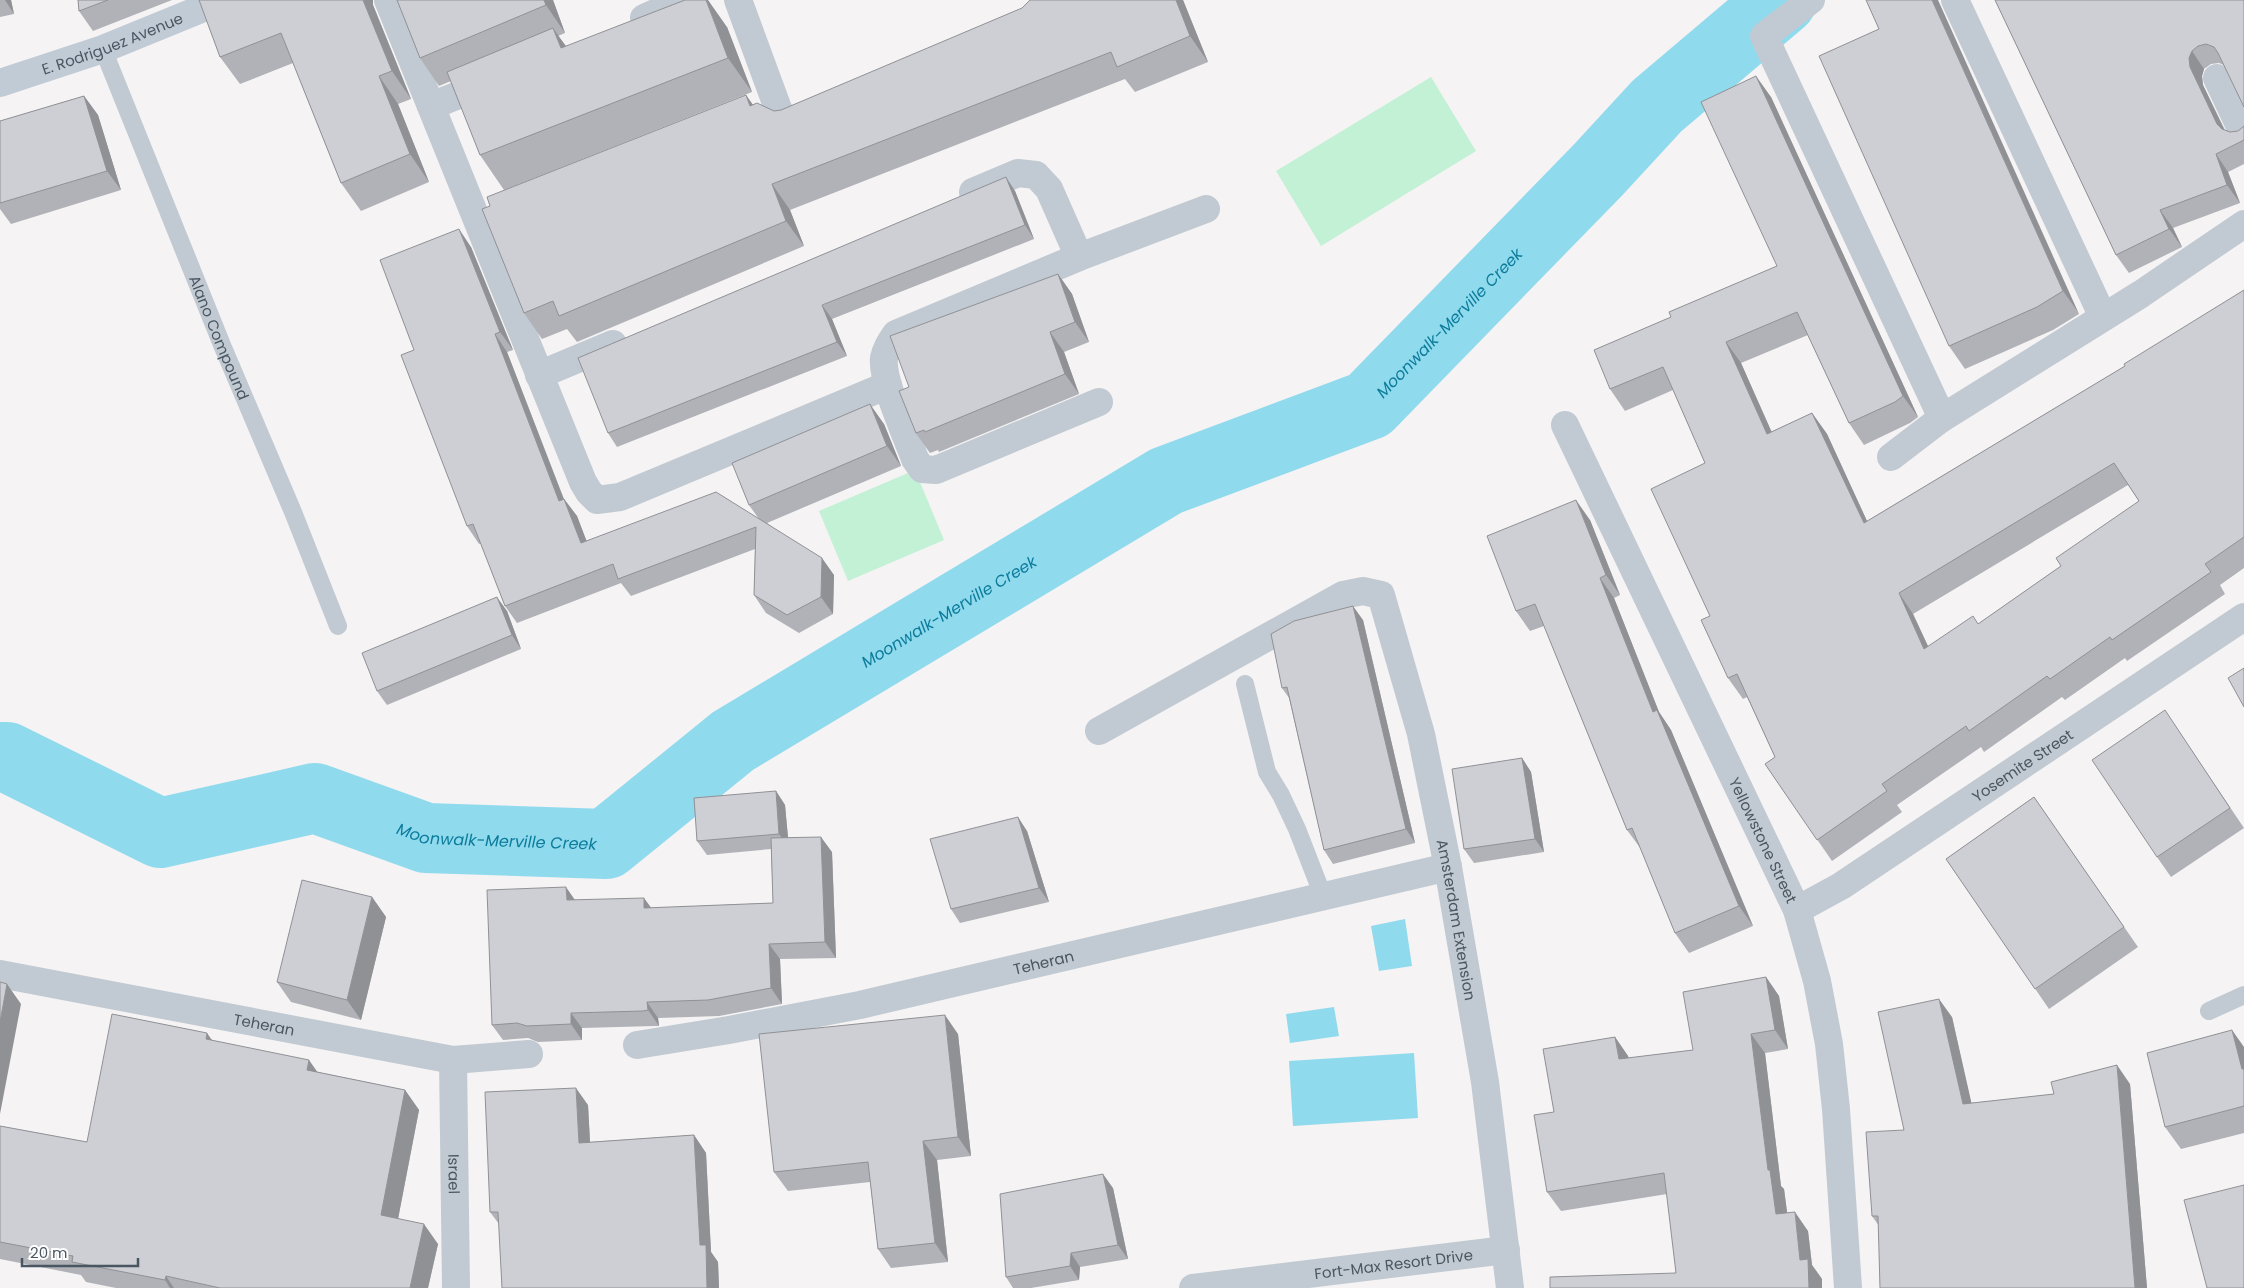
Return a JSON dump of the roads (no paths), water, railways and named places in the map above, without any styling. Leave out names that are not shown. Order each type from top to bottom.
[{"type":"main road","name":"E. Rodriguez Avenue","points":[[0,83],[102,49],[223,0]]},
{"type":"street","points":[[388,0],[431,106],[486,214],[539,375],[583,482],[588,492],[597,500],[620,497],[888,385]]},
{"type":"street","points":[[632,15],[684,0]]},
{"type":"street","points":[[738,0],[762,105],[793,121],[828,106]]},
{"type":"street","points":[[1811,0],[1764,36],[1942,418]]},
{"type":"street","points":[[1955,0],[2103,318]]},
{"type":"street","points":[[431,106],[514,72]]},
{"type":"street","points":[[2217,78],[2244,135]]},
{"type":"street","points":[[953,200],[1018,173],[1036,175],[1049,189],[1079,257]]},
{"type":"street","points":[[1099,402],[936,470],[922,469],[915,459],[888,385],[884,361],[888,345],[896,334],[1079,257],[1206,209]]},
{"type":"street","points":[[1891,457],[1942,418],[2141,294],[2244,224]]},
{"type":"street","points":[[539,375],[640,332]]},
{"type":"street","name":"Yellowstone Street","points":[[1565,425],[1797,910],[1817,981],[1829,1044],[1836,1109],[1848,1288]]},
{"type":"street","name":"Amsterdam Extension","points":[[1099,731],[1342,595],[1363,591],[1381,595],[1421,734],[1448,866],[1485,1082],[1510,1288]]},
{"type":"street","name":"Yosemite Street","points":[[1797,910],[1841,886],[2244,617]]},
{"type":"street","name":"Teheran","points":[[637,1045],[721,1032],[860,1005],[1448,866]]},
{"type":"street","name":"Teheran","points":[[0,974],[453,1060],[528,1054]]},
{"type":"street","name":"Israel","points":[[453,1060],[456,1288]]},
{"type":"street","name":"Fort-Max Resort Drive","points":[[1193,1288],[1506,1250]]},
{"type":"lane","name":"Alano Compound","points":[[102,49],[222,345],[293,512],[338,626]]},
{"type":"lane","points":[[1245,684],[1267,772],[1281,795],[1297,829],[1324,896]]},
{"type":"lane","points":[[2209,1011],[2244,995]]},
{"type":"water","points":[[1405,919],[1412,966],[1379,971],[1371,926]]},
{"type":"water","points":[[1334,1007],[1339,1036],[1290,1043],[1286,1014]]},
{"type":"water","points":[[1414,1053],[1418,1118],[1293,1126],[1289,1061]]},
{"type":"waterway","name":"Moonwalk-Merville Creek","points":[[0,757],[7,757],[160,833],[315,798],[426,838],[606,844],[733,741],[1166,481],[1369,405],[1598,170],[1657,106],[1782,0]]}]
